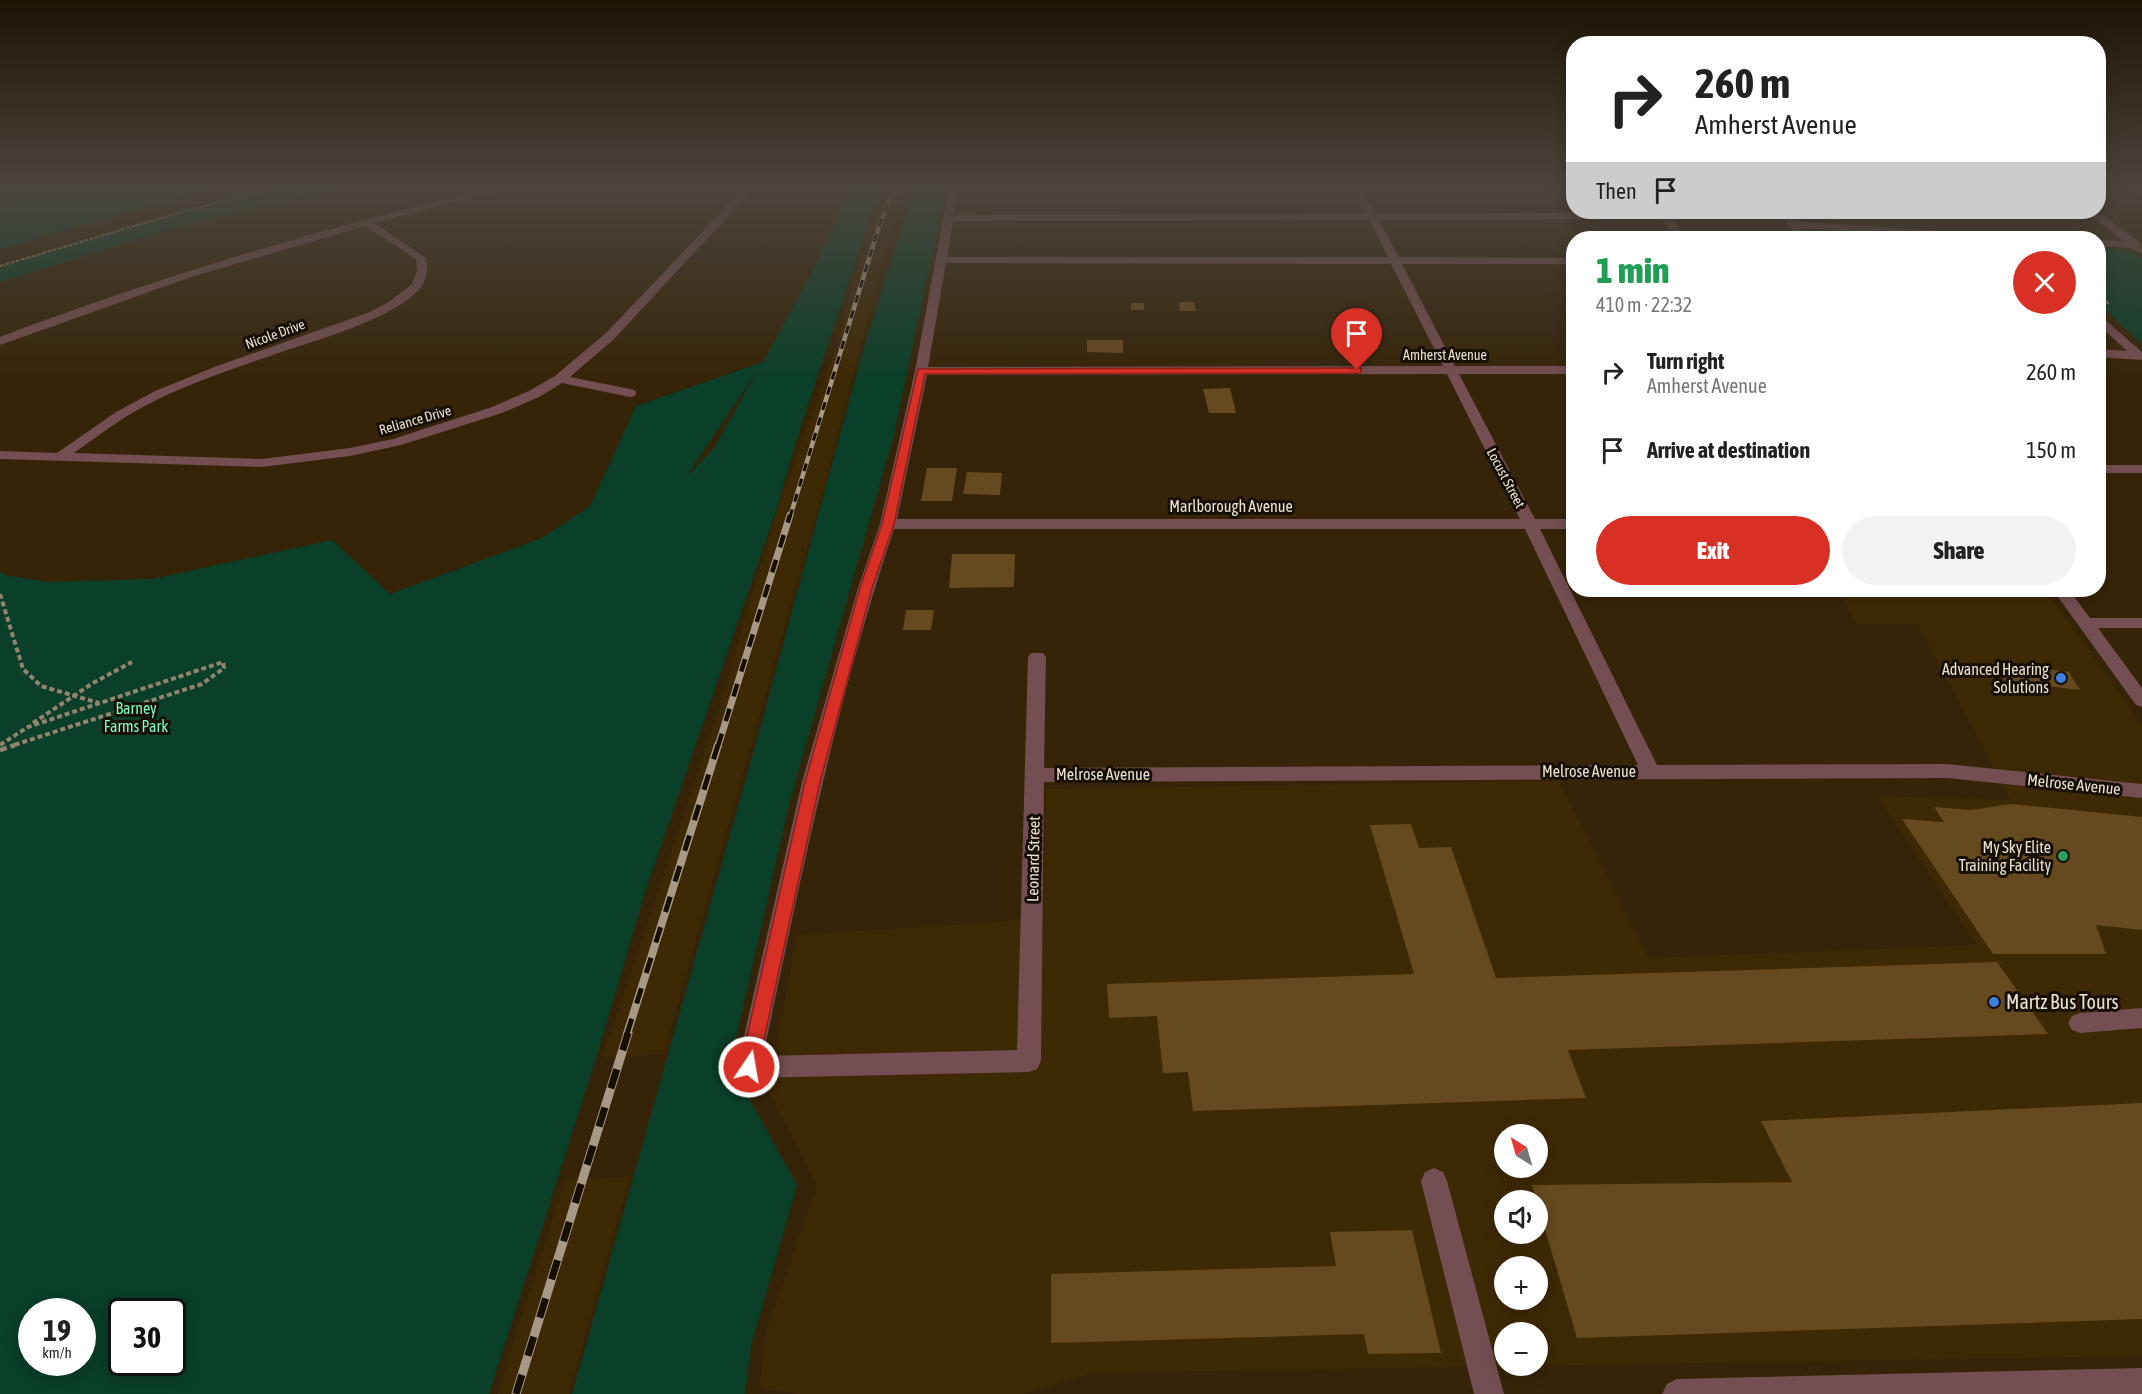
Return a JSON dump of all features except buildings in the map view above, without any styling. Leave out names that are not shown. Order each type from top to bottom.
[{"type":"street","points":[[0,341],[52,320],[265,252]]},
{"type":"street","name":"Nicole Drive","points":[[60,457],[123,411],[161,393],[345,325],[400,301],[414,289],[422,278],[424,268],[421,258],[412,252]]},
{"type":"street","name":"Reliance Drive","points":[[0,455],[262,463],[350,452],[396,442],[456,424],[534,394],[560,379],[610,336],[689,252]]},
{"type":"street","points":[[888,524],[921,371],[942,252]]},
{"type":"street","name":"Locust Street","points":[[1390,252],[1530,524],[1650,771]]},
{"type":"street","points":[[940,260],[1566,261]]},
{"type":"street","points":[[2106,323],[2141,356]]},
{"type":"street","points":[[2106,354],[2141,356]]},
{"type":"street","name":"Amherst Avenue","points":[[921,371],[1566,370]]},
{"type":"street","points":[[560,379],[630,393]]},
{"type":"street","points":[[2106,469],[2142,469]]},
{"type":"street","name":"Marlborough Avenue","points":[[888,524],[1566,524]]},
{"type":"street","name":"Leonard Street","points":[[888,524],[866,588],[812,782],[749,1067],[1029,1061],[1037,657]]},
{"type":"street","points":[[2066,597],[2142,701]]},
{"type":"street","points":[[2086,623],[2142,623]]},
{"type":"street","name":"Melrose Avenue","points":[[1034,775],[1947,771],[2142,791]]},
{"type":"street","points":[[2080,1023],[2142,1018]]},
{"type":"street","points":[[1434,1181],[1489,1394]]},
{"type":"street","points":[[1677,1394],[2142,1383]]},
{"type":"path","points":[[0,266],[47,252]]},
{"type":"path","points":[[0,594],[23,669],[41,686],[100,703]]},
{"type":"path","points":[[0,745],[93,683],[132,662]]},
{"type":"path","points":[[0,750],[202,684],[224,668],[224,662],[28,727]]},
{"type":"shaded area","points":[[863,252],[885,252],[824,488],[664,1054],[602,1058],[724,692],[776,512],[834,352]]},
{"type":"shaded area","points":[[1842,597],[2051,597],[2142,725],[2142,1356],[1548,1366],[1548,1322],[1494,1322],[1494,1367],[1093,1373],[1023,1394],[801,1394],[760,1389],[765,1334],[817,1186],[768,1090],[797,935],[1043,919],[1046,789],[1559,781],[1649,958],[1977,945],[1880,800],[1881,796],[2010,800],[1918,624],[1856,624]]},
{"type":"shaded area","points":[[630,1177],[569,1394],[497,1394],[565,1180]]},
{"type":"green space","points":[[49,252],[96,252],[0,282],[0,268]]},
{"type":"green space","name":"Barney Farms Park","points":[[822,252],[858,252],[796,441],[776,511],[645,892],[594,1065],[489,1394],[0,1394],[0,571],[5,575],[48,582],[152,579],[332,540],[390,594],[542,538],[590,506],[636,406],[763,362]],"holes":[[[756,373],[714,448],[687,475]]]},
{"type":"green space","points":[[894,252],[932,252],[894,435],[790,801],[730,1064],[797,1185],[751,1346],[745,1394],[572,1394],[759,732],[863,350]]},
{"type":"green space","points":[[2106,252],[2132,252],[2142,259],[2142,344],[2106,311]]},
{"type":"railway","points":[[790,517],[871,252]]},
{"type":"railway","points":[[718,746],[790,515]]},
{"type":"railway","points":[[627,1034],[718,745]]},
{"type":"railway","points":[[516,1394],[628,1033]]},
{"type":"place","name":"Advanced Hearing Solutions","points":[[2061,678]]},
{"type":"place","name":"My Sky Elite Training Facility","points":[[2063,856]]},
{"type":"place","name":"Martz Bus Tours","points":[[1994,1002]]},
{"type":"route","points":[[749,1067],[812,782],[866,588],[888,524],[921,371],[1357,370]]}]
